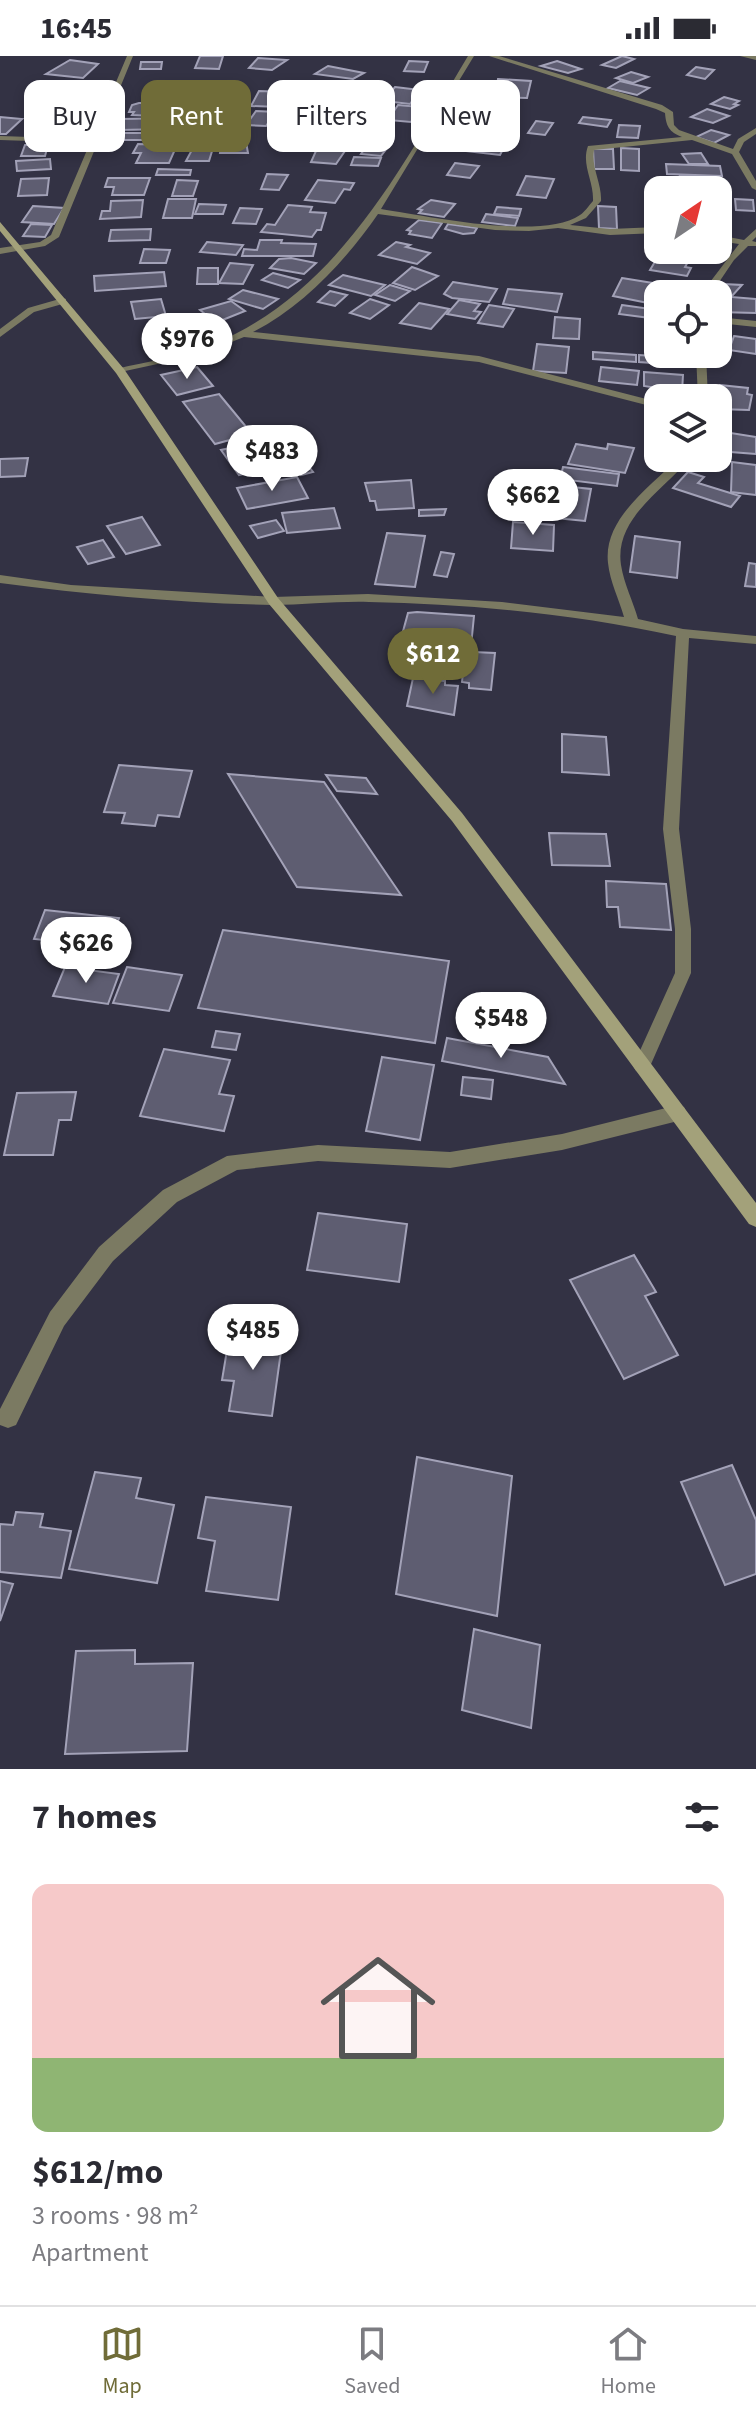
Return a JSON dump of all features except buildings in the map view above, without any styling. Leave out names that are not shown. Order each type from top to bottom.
[{"type":"street","points":[[120,80],[130,56]]},
{"type":"street","points":[[120,371],[217,346],[245,334],[317,284],[376,211],[471,56]]},
{"type":"street","points":[[492,56],[659,107],[669,112],[676,132],[735,152],[756,188]]},
{"type":"street","points":[[743,56],[756,58]]},
{"type":"street","points":[[735,152],[741,141],[756,130]]},
{"type":"street","points":[[0,138],[24,139]]},
{"type":"street","points":[[560,226],[595,205],[598,197],[589,170],[591,148],[691,138]]},
{"type":"street","points":[[0,251],[21,249],[55,237],[91,152]]},
{"type":"street","points":[[376,211],[527,231],[560,226],[610,232],[644,231]]},
{"type":"street","points":[[0,225],[120,371],[273,601],[457,817],[756,1218]]},
{"type":"street","points":[[719,280],[752,243],[756,232]]},
{"type":"street","points":[[732,240],[752,243]]},
{"type":"street","points":[[0,334],[31,310],[63,301]]},
{"type":"street","points":[[732,321],[756,324]]},
{"type":"street","points":[[245,334],[479,359],[644,401]]},
{"type":"street","points":[[632,622],[614,555],[620,531],[634,507],[670,472]]},
{"type":"street","points":[[0,579],[71,589],[273,601],[383,598],[502,606],[632,622],[683,633],[756,640]]},
{"type":"street","points":[[642,1066],[683,973],[683,929],[671,829],[683,633]]},
{"type":"street","points":[[8,1417],[57,1319],[106,1254],[170,1196],[234,1162],[318,1153],[450,1160],[562,1142],[678,1113]]}]
